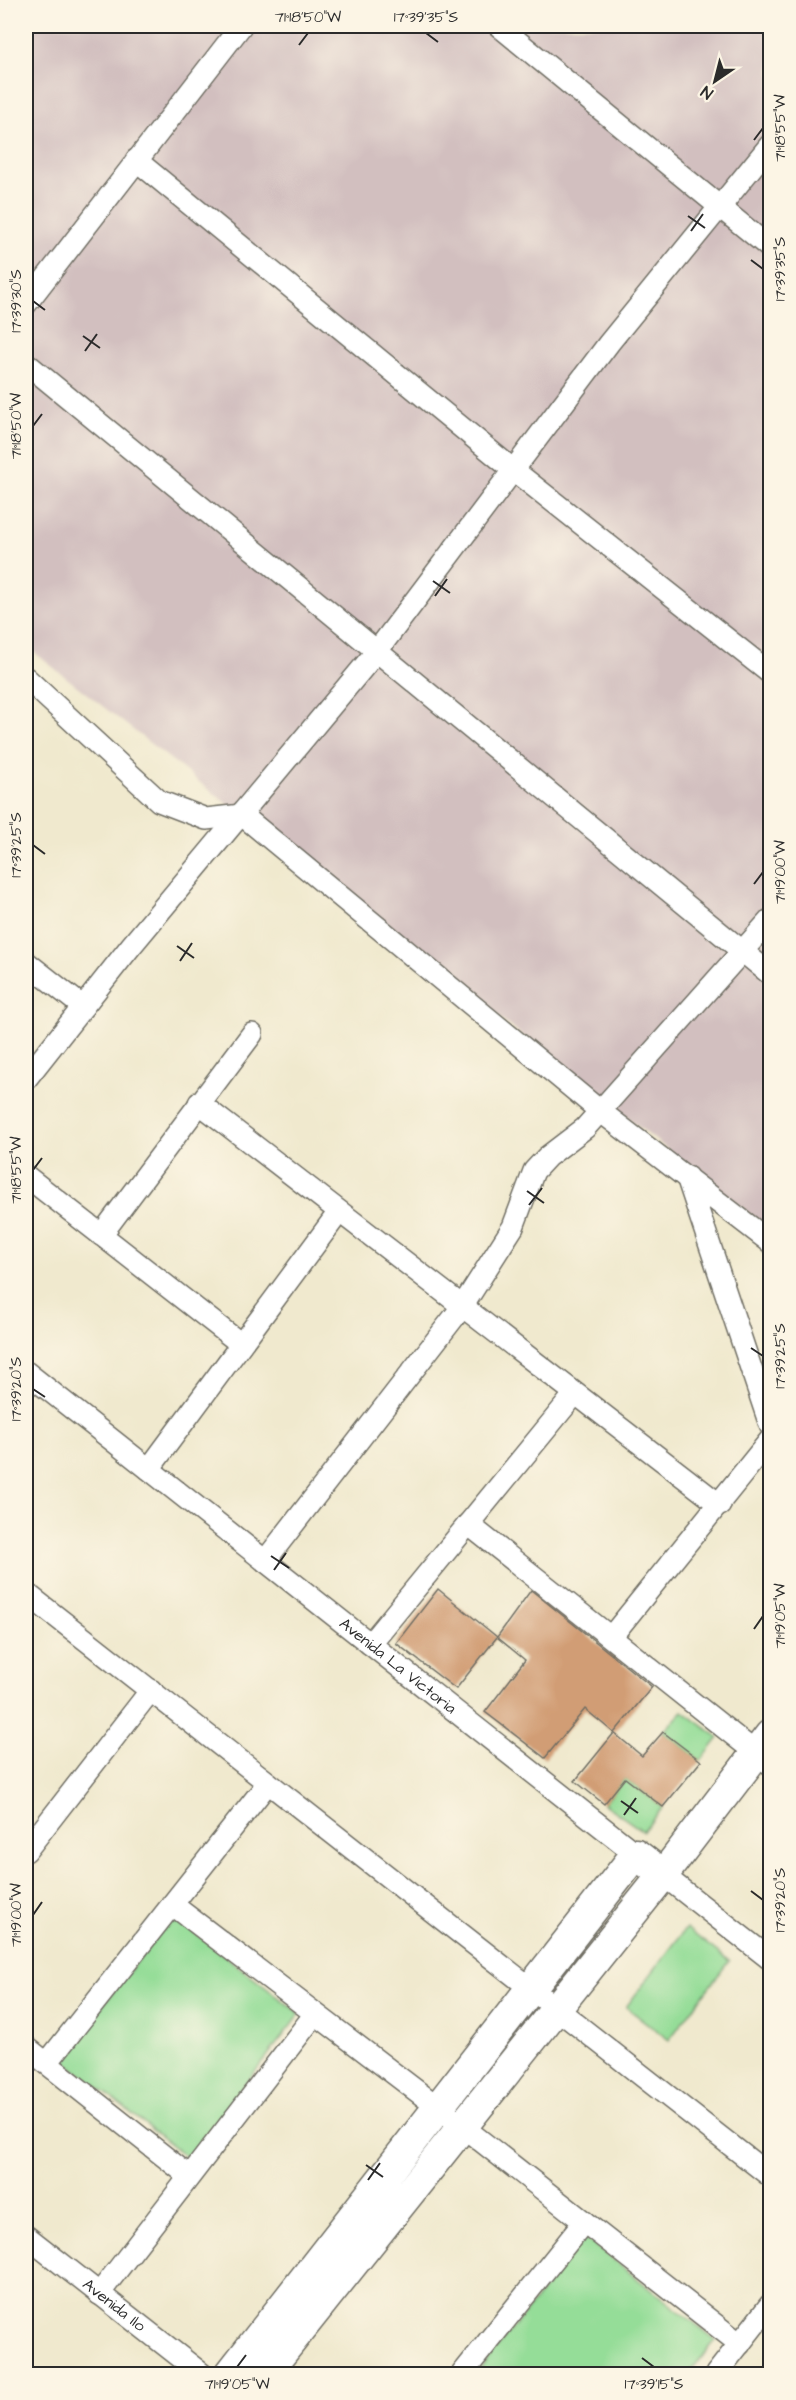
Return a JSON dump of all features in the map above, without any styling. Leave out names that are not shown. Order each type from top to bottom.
[{"type":"street","points":[[26,304],[32,289],[241,26]]},
{"type":"street","points":[[499,26],[771,248]]},
{"type":"street","points":[[26,1079],[377,651],[609,343],[771,145]]},
{"type":"street","points":[[136,160],[512,469],[771,673]]},
{"type":"street","points":[[26,363],[771,974]]},
{"type":"street","points":[[26,678],[159,801],[206,819],[242,815],[600,1111],[771,1242]]},
{"type":"street","points":[[265,1561],[462,1307],[513,1227],[534,1171],[547,1157],[585,1128],[771,920]]},
{"type":"street","points":[[26,962],[83,1007]]},
{"type":"street","points":[[101,1235],[252,1034]]},
{"type":"street","points":[[200,1103],[574,1395],[720,1505]]},
{"type":"street","points":[[26,1176],[241,1344]]},
{"type":"street","points":[[687,1177],[771,1425]]},
{"type":"street","points":[[149,1469],[339,1212]]},
{"type":"street","name":"Avenida La Victoria","points":[[26,1372],[771,1959]]},
{"type":"street","points":[[370,1644],[574,1395]]},
{"type":"street","points":[[611,1637],[771,1440]]},
{"type":"street","points":[[265,2374],[663,1875],[766,1751],[611,1637],[468,1524]]},
{"type":"street","points":[[29,1602],[151,1690],[771,2176]]},
{"type":"street","points":[[26,1851],[151,1690]]},
{"type":"street","points":[[47,2064],[268,1783]]},
{"type":"street","points":[[230,2374],[636,1854]]},
{"type":"street","points":[[172,1905],[439,2108],[740,2344]]},
{"type":"street","points":[[99,2294],[315,2014]]},
{"type":"street","points":[[26,2047],[189,2176]]},
{"type":"street","points":[[462,2374],[584,2222]]},
{"type":"street","name":"Avenida Ilo","points":[[26,2236],[202,2374]]},
{"type":"street","points":[[716,2374],[771,2305]]},
{"type":"shaded area","points":[[26,26],[770,26],[770,1230],[26,646]]},
{"type":"green space","points":[[683,1711],[719,1738],[701,1761],[663,1732]]},
{"type":"green space","points":[[625,1778],[663,1807],[643,1831],[604,1804]]},
{"type":"green space","points":[[173,1916],[300,2014],[188,2158],[61,2058]]},
{"type":"green space","points":[[686,1928],[729,1961],[669,2040],[626,2007]]},
{"type":"green space","points":[[585,2238],[716,2340],[688,2374],[476,2374]]},
{"type":"building","points":[[438,1589],[497,1637],[456,1689],[396,1643]]},
{"type":"building","points":[[531,1590],[652,1687],[614,1733],[585,1709],[545,1758],[485,1712],[525,1660],[497,1637]]},
{"type":"building","points":[[663,1732],[701,1761],[663,1807],[625,1778],[604,1804],[575,1781],[614,1733],[642,1756]]}]
